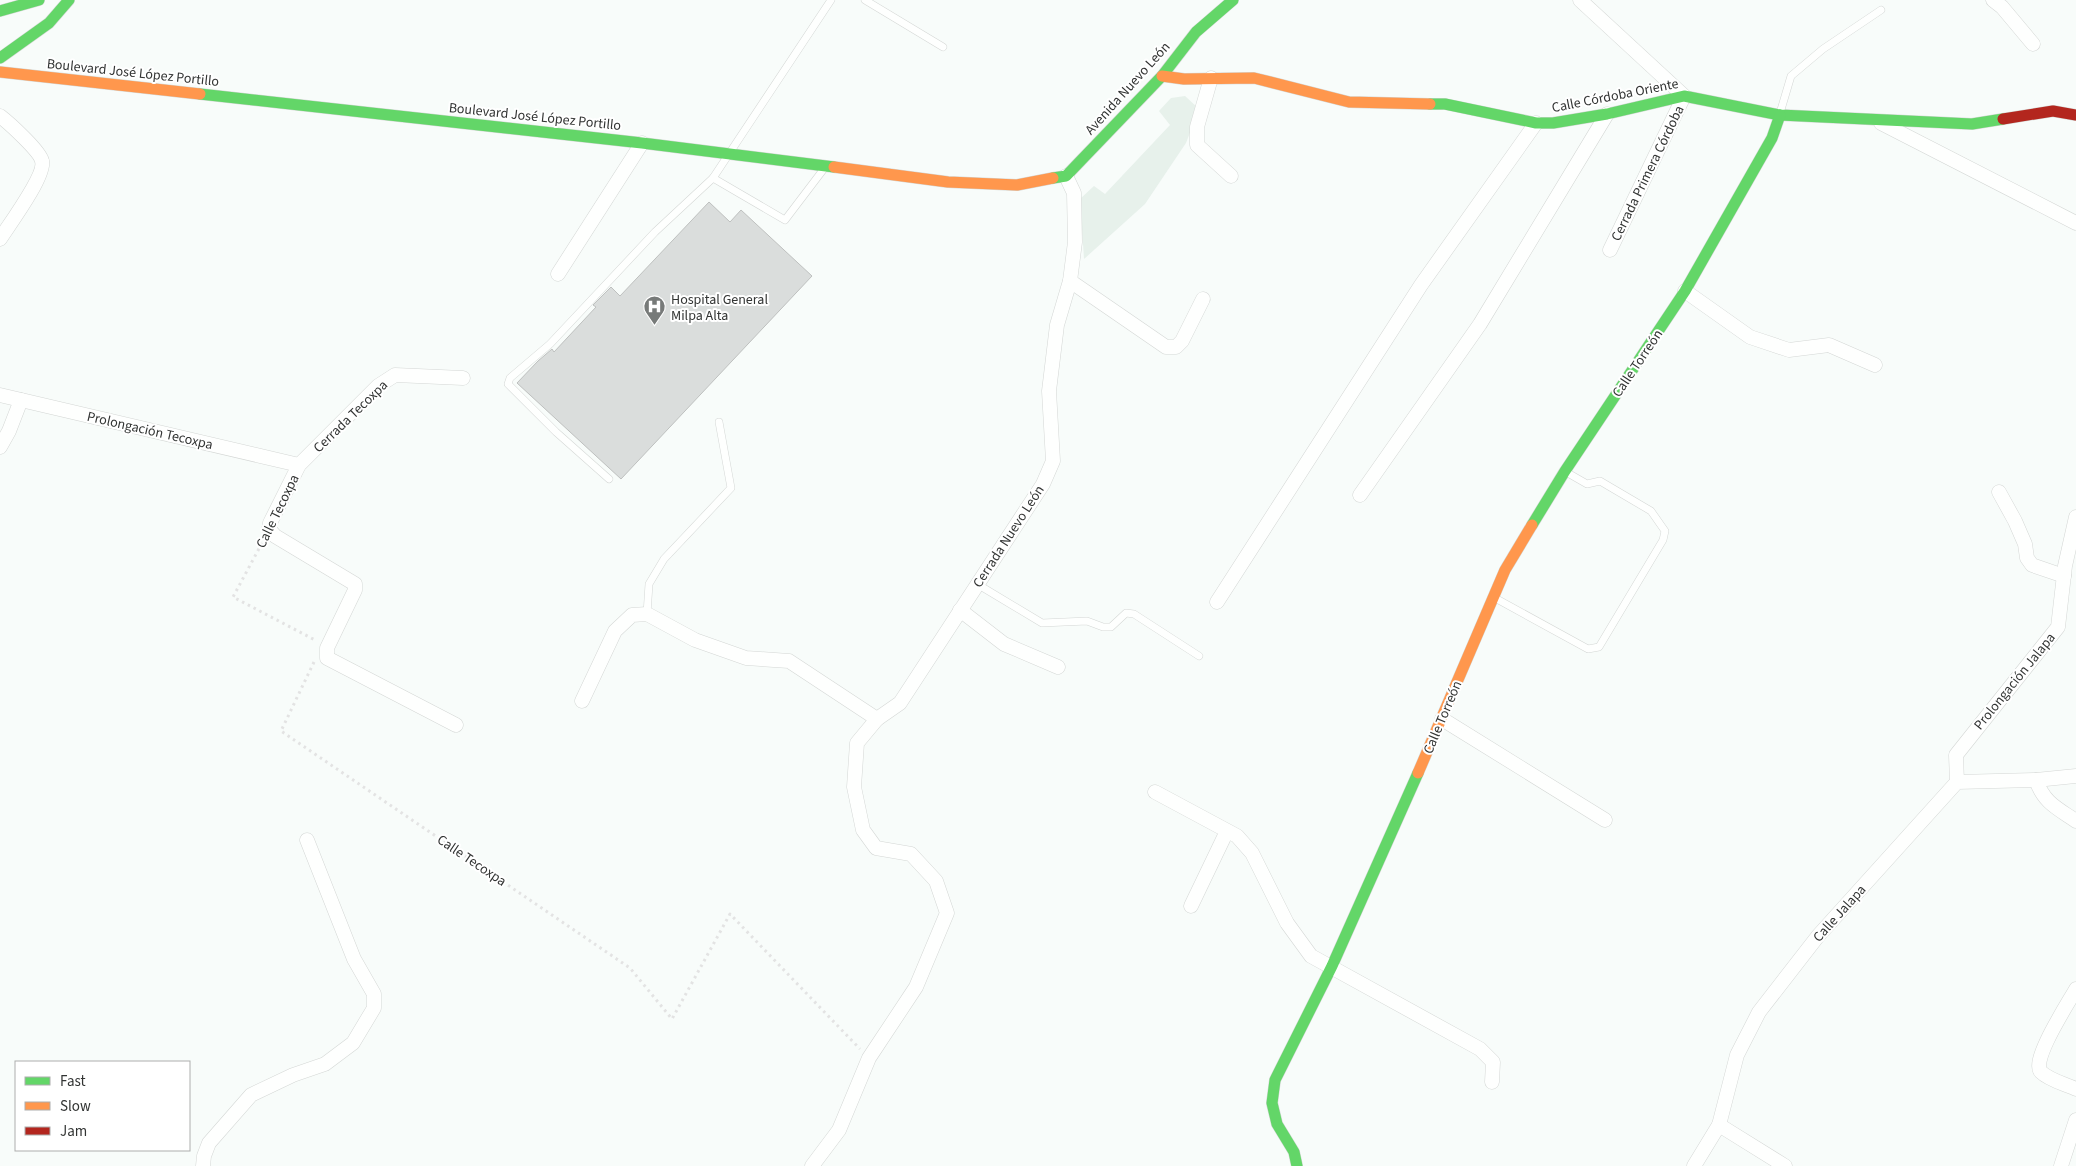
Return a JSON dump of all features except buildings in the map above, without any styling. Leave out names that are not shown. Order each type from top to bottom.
[{"type":"street","points":[[0,11],[38,0]]},
{"type":"street","points":[[51,0],[68,1]]},
{"type":"street","name":"Avenida Nuevo León","points":[[1066,176],[1162,76],[1196,32],[1233,0]]},
{"type":"street","points":[[1580,0],[1684,96]]},
{"type":"street","points":[[1993,0],[2002,7],[2033,44]]},
{"type":"street","points":[[0,58],[49,23],[68,1]]},
{"type":"street","name":"Boulevard José López Portillo","points":[[0,72],[642,143],[948,182],[1017,185],[1066,176]]},
{"type":"street","name":"Calle Córdoba Oriente","points":[[1162,76],[1184,79],[1254,78],[1349,102],[1445,104],[1536,123],[1553,123],[1607,114],[1684,96],[1780,115],[1877,121],[1972,124],[2053,111],[2076,115]]},
{"type":"street","points":[[1211,78],[1197,127],[1197,145],[1231,176]]},
{"type":"street","name":"Cerrada Primera Córdoba","points":[[1610,250],[1684,96]]},
{"type":"street","points":[[1360,495],[1480,324],[1607,114]]},
{"type":"street","name":"Calle Torreón","points":[[1297,1166],[1294,1152],[1277,1124],[1272,1104],[1275,1080],[1332,966],[1442,719],[1505,570],[1565,472],[1684,291],[1772,138],[1780,115]]},
{"type":"street","points":[[0,116],[9,122],[38,153],[43,162],[41,175],[0,239]]},
{"type":"street","points":[[1877,121],[2076,223]]},
{"type":"street","points":[[1217,602],[1420,285],[1536,123]]},
{"type":"street","points":[[558,274],[642,143]]},
{"type":"street","name":"Cerrada Nuevo León","points":[[812,1166],[839,1130],[869,1058],[916,987],[947,913],[936,881],[911,854],[876,848],[864,830],[854,787],[857,744],[877,719],[900,703],[1043,484],[1053,461],[1049,391],[1057,325],[1070,281],[1075,242],[1074,193],[1066,176]]},
{"type":"street","points":[[1070,281],[1166,347],[1176,347],[1182,341],[1203,300]]},
{"type":"street","points":[[1684,291],[1750,337],[1789,350],[1829,345],[1875,365]]},
{"type":"street","name":"Cerrada Tecoxpa","points":[[300,464],[378,386],[394,375],[463,378]]},
{"type":"street","name":"Prolongación Tecoxpa","points":[[0,395],[300,464]]},
{"type":"street","points":[[0,447],[9,431],[21,400]]},
{"type":"street","name":"Calle Tecoxpa","points":[[269,529],[300,464]]},
{"type":"street","points":[[1999,492],[2015,521],[2032,565],[2064,576]]},
{"type":"street","name":"Prolongación Jalapa","points":[[1957,782],[1956,755],[2058,627],[2064,576],[2076,517]]},
{"type":"street","points":[[269,529],[275,536],[355,584],[355,590],[327,648],[327,658],[456,725]]},
{"type":"street","points":[[960,610],[1004,644],[1058,666]]},
{"type":"street","points":[[582,701],[615,631],[632,615],[647,614],[695,640],[746,658],[789,661],[877,719]]},
{"type":"street","points":[[1442,719],[1604,820]]},
{"type":"street","points":[[1957,782],[2036,780],[2076,776]]},
{"type":"street","points":[[2036,780],[2041,794],[2046,800],[2076,821]]},
{"type":"street","name":"Calle Jalapa","points":[[1694,1166],[1719,1125],[1738,1055],[1759,1012],[1818,936],[1957,782]]},
{"type":"street","points":[[1155,792],[1237,836],[1252,853],[1287,923],[1310,956],[1332,966],[1480,1049],[1493,1062],[1492,1082]]},
{"type":"street","points":[[1191,906],[1227,831]]},
{"type":"street","points":[[203,1166],[208,1143],[251,1095],[293,1075],[325,1064],[353,1043],[374,1008],[374,994],[354,959],[307,840]]},
{"type":"street","points":[[2076,989],[2041,1051],[2037,1064],[2040,1071],[2076,1088]]},
{"type":"street","points":[[2061,1166],[2076,1120]]},
{"type":"street","points":[[1719,1125],[1785,1166]]},
{"type":"lane","points":[[609,479],[556,432],[508,384],[510,378],[550,344],[655,232],[713,178],[831,0]]},
{"type":"lane","points":[[865,0],[943,47]]},
{"type":"lane","points":[[1780,115],[1791,76],[1823,49],[1881,10]]},
{"type":"lane","points":[[713,178],[785,220],[826,166]]},
{"type":"lane","points":[[647,614],[649,584],[664,559],[731,488],[719,422]]},
{"type":"lane","points":[[1493,597],[1588,649],[1599,647],[1663,540],[1665,531],[1651,511],[1600,481],[1587,484],[1565,472]]},
{"type":"lane","points":[[977,584],[1042,623],[1087,621],[1103,627],[1111,627],[1126,613],[1134,614],[1199,656]]},
{"type":"path","name":"Calle Tecoxpa","points":[[269,529],[233,597],[323,644]]},
{"type":"path","name":"Calle Tecoxpa","points":[[315,662],[281,730],[630,968],[672,1019],[730,914],[869,1058]]},
{"type":"shaded area","points":[[1185,96],[1199,109],[1186,143],[1145,204],[1084,259],[1080,199],[1094,186],[1105,194],[1170,125],[1159,111],[1171,98]]},
{"type":"traffic: fast","points":[[0,11],[39,0]]},
{"type":"traffic: fast","points":[[0,58],[49,23],[69,0]]},
{"type":"traffic: fast","points":[[1053,178],[1066,176],[1162,76],[1196,32],[1233,0]]},
{"type":"traffic: fast","points":[[200,94],[642,143],[834,167]]},
{"type":"traffic: fast","points":[[1430,104],[1445,104],[1536,123],[1553,123],[1607,114],[1684,96],[1780,115],[1972,124],[2003,119]]},
{"type":"traffic: fast","points":[[1532,525],[1565,471],[1685,291],[1772,138],[1780,115]]},
{"type":"traffic: fast","points":[[1297,1166],[1294,1152],[1277,1124],[1272,1103],[1275,1080],[1332,966],[1418,773]]},
{"type":"traffic: slow","points":[[0,72],[200,94]]},
{"type":"traffic: slow","points":[[1162,76],[1184,79],[1254,78],[1349,102],[1430,104]]},
{"type":"traffic: slow","points":[[834,167],[948,182],[1017,185],[1053,178]]},
{"type":"traffic: slow","points":[[1418,773],[1505,570],[1532,525]]},
{"type":"traffic: jam","points":[[2003,119],[2053,111],[2076,115]]},
{"type":"place","name":"Hospital General Milpa Alta","points":[[655,326]]}]
